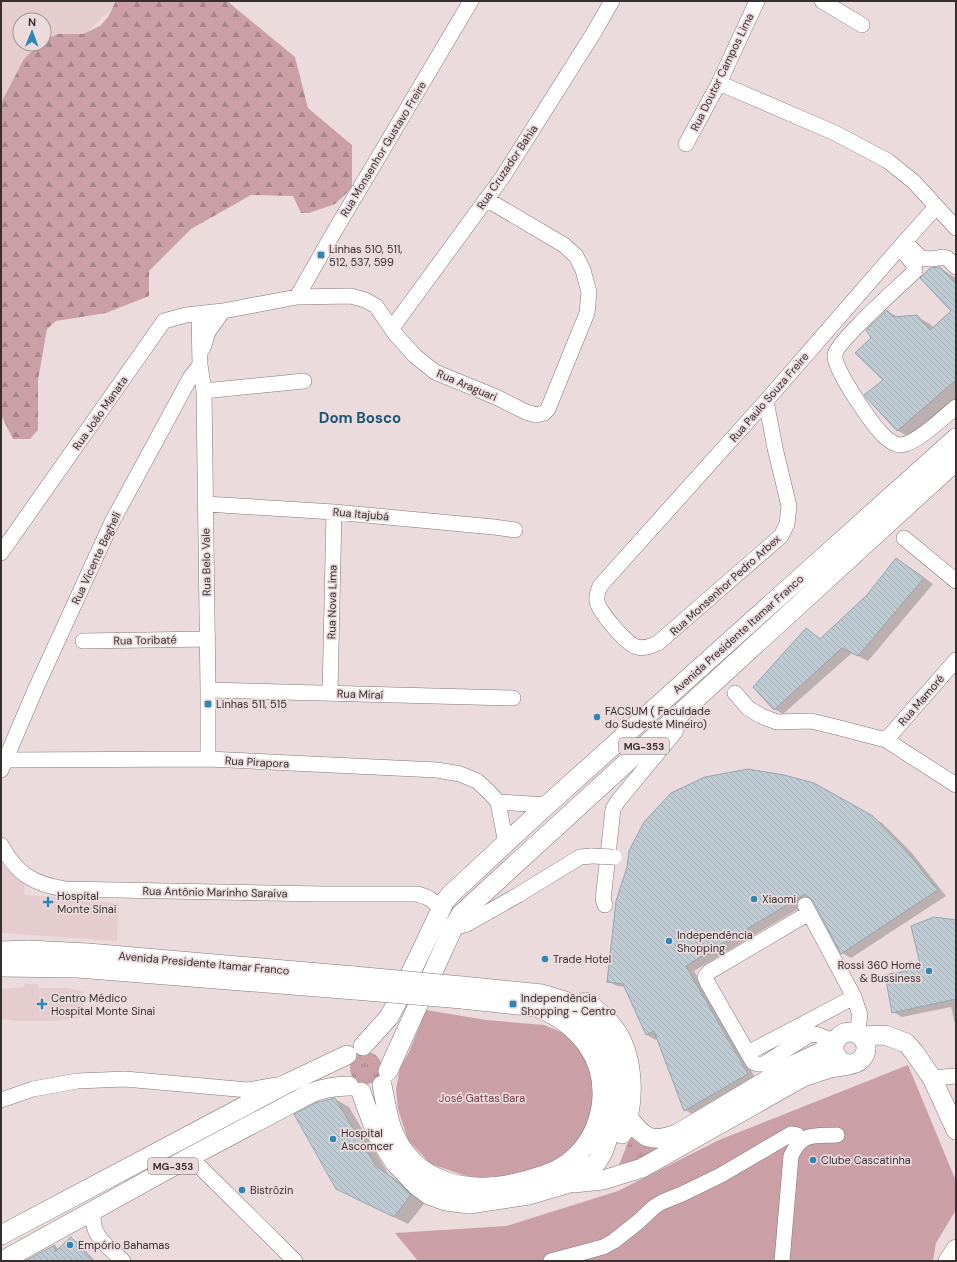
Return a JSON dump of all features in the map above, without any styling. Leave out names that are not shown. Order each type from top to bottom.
[{"type":"main road","name":"Avenida Presidente Itamar Franco","points":[[355,1051],[389,1017],[445,901],[451,894],[956,438]]},
{"type":"main road","name":"Avenida Presidente Itamar Franco","points":[[1,967],[78,968],[354,983],[462,992],[536,1007],[565,1022],[582,1039],[592,1052],[601,1074],[602,1101],[600,1115],[593,1133],[585,1147],[560,1169],[551,1173],[494,1187],[470,1187],[445,1182],[429,1174],[413,1161],[401,1146],[392,1129],[387,1112],[385,1078],[453,928],[461,914],[468,906],[956,461]]},
{"type":"main road","name":"Avenida Presidente Itamar Franco","points":[[1,951],[28,950],[88,952],[354,983]]},
{"type":"main road","points":[[482,988],[524,983],[546,984],[580,998],[595,1008],[607,1019],[617,1032],[629,1062],[631,1104],[625,1128],[614,1148],[597,1162]]},
{"type":"main road","name":"Avenida Presidente Itamar Franco","points":[[355,1089],[384,1148],[402,1172],[429,1195],[446,1201],[469,1204],[529,1195],[570,1183],[581,1176],[597,1162],[603,1152],[612,1127],[616,1111],[617,1096],[617,1079],[614,1061],[601,1033],[579,1011],[565,1001],[542,994],[482,988],[462,992]]},
{"type":"main road","points":[[628,1117],[642,1134],[653,1139],[665,1138],[677,1134],[787,1068],[821,1052],[842,1034],[852,1032],[859,1035],[885,1035],[906,1043],[932,1078],[956,1130]]},
{"type":"main road","points":[[834,1041],[834,1052],[839,1061],[856,1062],[865,1055],[866,1045],[859,1035]]},
{"type":"main road","points":[[570,1183],[603,1180],[642,1168],[803,1077],[830,1068],[856,1062],[874,1051],[906,1043]]},
{"type":"main road","points":[[355,1089],[345,1080],[342,1067],[355,1051],[376,1049],[382,1053],[386,1058],[385,1078]]},
{"type":"main road","name":"MG-353","points":[[1,1235],[286,1084],[355,1051]]},
{"type":"main road","name":"MG-353","points":[[2,1261],[190,1157],[311,1093],[335,1086],[369,1092],[376,1089],[385,1078]]},
{"type":"main road","points":[[948,1261],[956,1250]]},
{"type":"street","name":"Rua Monsenhor Gustavo Freire","points":[[297,297],[471,1]]},
{"type":"street","name":"Rua Cruzador Bahia","points":[[392,328],[502,178],[593,34],[612,1]]},
{"type":"street","name":"Rua Doutor Campos Lima","points":[[686,144],[719,83],[756,1]]},
{"type":"street","points":[[822,1],[862,24]]},
{"type":"street","points":[[719,83],[835,133],[888,161],[914,182],[956,228]]},
{"type":"street","name":"Rua Araguari","points":[[222,311],[297,297],[351,296],[365,300],[376,306],[415,356],[435,372],[496,397],[526,412],[536,415],[544,413],[548,409],[587,313],[589,292],[583,270],[576,256],[564,245],[486,199]]},
{"type":"street","name":"Rua Paulo Souza Freire","points":[[600,586],[766,401],[936,207]]},
{"type":"street","points":[[902,244],[921,258],[931,259],[944,257],[956,267]]},
{"type":"street","points":[[902,244],[914,265],[915,271],[856,328],[840,346],[835,355],[837,366],[849,388],[869,418],[884,437],[894,444],[902,445],[916,440],[956,407]]},
{"type":"street","name":"Rua João Manata","points":[[1,553],[164,321],[186,315],[222,311]]},
{"type":"street","name":"Rua Vicente Begheli","points":[[4,765],[36,688],[112,522],[200,359],[208,332],[222,311]]},
{"type":"street","points":[[199,314],[200,359]]},
{"type":"street","name":"Rua Belo Vale","points":[[200,359],[204,391],[208,639],[208,759]]},
{"type":"street","points":[[204,391],[304,381]]},
{"type":"street","name":"Rua Monsenhor Pedro Arbex","points":[[600,586],[597,595],[597,603],[601,612],[627,641],[636,647],[647,647],[658,643],[670,634],[781,536],[787,524],[789,506],[775,448],[766,401]]},
{"type":"street","name":"Rua Itajubá","points":[[206,504],[334,512],[515,530]]},
{"type":"street","name":"Rua Nova Lima","points":[[330,693],[334,512]]},
{"type":"street","points":[[904,538],[956,581]]},
{"type":"street","name":"Rua Toribaté","points":[[83,640],[208,639]]},
{"type":"street","name":"Rua Mamoré","points":[[886,740],[956,660]]},
{"type":"street","name":"Rua Miraí","points":[[208,690],[512,698]]},
{"type":"street","points":[[735,693],[748,708],[761,716],[777,722],[811,721],[836,726],[886,740],[956,785]]},
{"type":"street","points":[[605,905],[603,900],[613,809],[676,732],[684,709]]},
{"type":"street","name":"Rua Pirapora","points":[[4,765],[208,759],[436,770],[460,774],[477,781],[498,802]]},
{"type":"street","points":[[506,844],[498,802],[548,805]]},
{"type":"street","name":"Rua Antônio Marinho Saraiva","points":[[1,845],[13,864],[33,881],[49,887],[314,894],[416,894],[425,895],[441,910]]},
{"type":"street","points":[[453,928],[467,924],[580,857],[592,856],[618,858]]},
{"type":"street","points":[[834,1041],[815,1034],[809,1035],[764,1064],[758,1064],[754,1062],[748,1053],[706,982],[705,977],[709,972],[807,909],[854,997],[860,1015],[859,1035]]},
{"type":"street","points":[[748,1053],[854,997]]},
{"type":"street","points":[[932,1078],[956,1076]]},
{"type":"street","points":[[1,1100],[33,1088],[77,1080],[125,1079],[248,1090],[286,1084]]},
{"type":"street","points":[[551,1261],[603,1247],[614,1241],[662,1202],[682,1194],[721,1174],[791,1134],[797,1135],[801,1141]]},
{"type":"street","points":[[782,1261],[791,1156],[796,1145],[806,1137],[837,1134]]},
{"type":"street","points":[[190,1157],[295,1261]]},
{"type":"street","points":[[94,1211],[92,1220],[95,1233],[123,1261]]},
{"type":"shaded area","points":[[1,1],[120,1],[1,113]]},
{"type":"shaded area","name":"Hospital Monte Sinai","points":[[1,864],[25,881],[24,895],[67,898],[69,901],[119,903],[117,941],[1,933]]},
{"type":"shaded area","name":"Centro Médico Hospital Monte Sinai","points":[[25,984],[38,984],[38,988],[68,988],[83,991],[83,1017],[58,1021],[18,1021],[1,1019],[1,989],[24,987]]},
{"type":"green space","points":[[116,1],[227,1],[295,57],[308,108],[352,145],[352,188],[335,204],[309,213],[301,213],[293,196],[251,195],[191,229],[149,271],[149,296],[106,313],[56,321],[47,329],[38,380],[38,430],[30,439],[13,439],[1,415],[1,103],[24,59],[31,52],[52,52],[52,37],[58,34],[83,34],[100,26],[108,17]]},
{"type":"green space","name":"José Gattas Bara","points":[[426,1010],[486,1020],[544,1025],[566,1034],[584,1050],[592,1068],[594,1111],[579,1141],[555,1161],[515,1175],[475,1179],[431,1164],[408,1140],[398,1109],[396,1089],[400,1068],[409,1052]]},
{"type":"green space","points":[[363,1052],[369,1052],[379,1059],[382,1068],[381,1074],[375,1081],[369,1084],[363,1084],[353,1077],[350,1071],[350,1065],[357,1055]]},
{"type":"green space","name":"Clube Cascatinha","points":[[908,1065],[956,1181],[956,1210],[936,1243],[933,1261],[418,1261],[395,1233],[506,1226],[618,1191],[719,1140]]},
{"type":"green space","points":[[632,1132],[667,1142],[642,1165],[617,1170]]},
{"type":"building","points":[[940,267],[956,284],[956,380],[897,431],[864,395],[883,380],[855,353],[871,338],[866,330],[887,310],[893,317],[917,315],[930,330],[951,311],[920,278],[930,268]]},
{"type":"building","points":[[896,558],[924,578],[858,656],[842,648],[774,710],[753,687],[806,628],[820,639],[867,595]]},
{"type":"building","name":"Independência Shopping","points":[[748,769],[784,775],[814,783],[873,816],[903,847],[938,890],[841,954],[813,901],[805,894],[686,966],[748,1074],[684,1111],[654,1031],[646,1035],[623,984],[607,982],[616,901],[627,867],[629,851],[644,822],[671,793],[705,777]]},
{"type":"building","name":"Rossi 360 Home & Bussiness","points":[[934,917],[956,920],[956,999],[892,1013],[885,975],[921,968],[911,926]]},
{"type":"building","name":"Hospital Ascomcer","points":[[335,1098],[376,1166],[397,1181],[411,1195],[394,1217],[336,1189],[294,1114],[315,1103]]},
{"type":"building","points":[[71,1237],[93,1261],[25,1261],[55,1245],[55,1252]]},
{"type":"place","name":"Linhas 510, 511, 512, 537, 599","points":[[321,255]]},
{"type":"place","name":"Linhas 511, 515","points":[[208,704]]},
{"type":"place","name":"FACSUM ( Faculdade do Sudeste Mineiro)","points":[[597,717]]},
{"type":"place","name":"Xiaomi","points":[[754,899]]},
{"type":"place","name":"Hospital Monte Sinai","points":[[48,902]]},
{"type":"place","name":"Independência Shopping","points":[[669,941]]},
{"type":"place","name":"Trade Hotel","points":[[545,959]]},
{"type":"place","name":"Rossi 360 Home & Bussiness","points":[[929,971]]},
{"type":"place","name":"Centro Médico Hospital Monte Sinai","points":[[42,1004]]},
{"type":"place","name":"Independência Shopping - Centro","points":[[513,1004]]},
{"type":"place","name":"Hospital Ascomcer","points":[[333,1139]]},
{"type":"place","name":"Clube Cascatinha","points":[[813,1160]]},
{"type":"place","name":"Bistrôzin","points":[[242,1190]]},
{"type":"place","name":"Empório Bahamas","points":[[70,1245]]},
{"type":"district","name":"Dom Bosco","points":[[360,418]]}]
